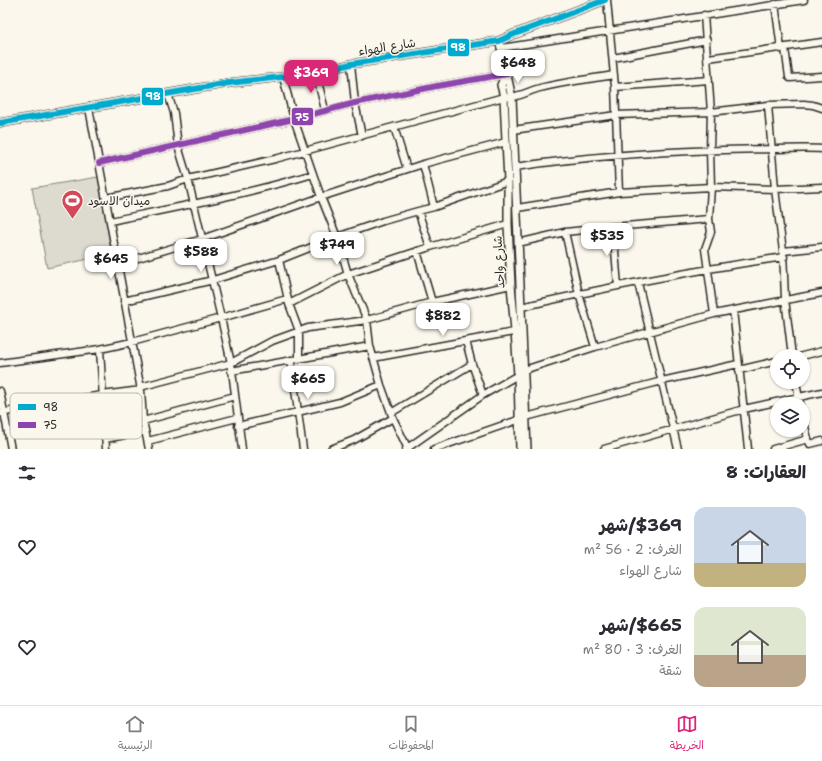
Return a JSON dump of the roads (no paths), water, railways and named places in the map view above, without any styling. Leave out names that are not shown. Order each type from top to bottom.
[{"type":"street","points":[[606,0],[615,87],[619,192]]},
{"type":"street","name":"شارع الهواء","points":[[0,123],[229,83],[316,73],[351,64],[500,45],[512,35],[606,0]]},
{"type":"street","points":[[500,45],[610,30],[804,0]]},
{"type":"street","points":[[775,4],[790,78],[822,76]]},
{"type":"street","points":[[704,15],[712,112],[709,219],[711,232],[706,250],[714,314]]},
{"type":"street","points":[[613,58],[707,40]]},
{"type":"street","points":[[708,58],[822,42]]},
{"type":"street","name":"شارع واحد","points":[[500,45],[506,74],[501,85],[508,98],[513,130],[515,167],[521,307],[518,375],[518,420],[520,449]]},
{"type":"street","points":[[351,64],[355,103],[362,136]]},
{"type":"street","points":[[316,73],[325,110]]},
{"type":"street","points":[[99,163],[294,119],[355,103],[437,86],[506,74]]},
{"type":"street","points":[[106,198],[168,186],[188,179],[275,159],[541,88],[614,75]]},
{"type":"street","points":[[283,76],[294,119],[337,238],[348,274],[367,320],[370,346],[381,385],[392,416],[407,448],[483,395],[518,375]]},
{"type":"street","points":[[615,87],[709,80]]},
{"type":"street","points":[[168,94],[174,113],[178,146],[188,179],[221,318],[230,363],[242,449]]},
{"type":"street","name":"شارع واحد","points":[[508,98],[506,142],[510,285],[519,331],[524,370],[527,449]]},
{"type":"street","points":[[513,130],[616,116],[712,112],[768,105],[804,104],[822,108]]},
{"type":"street","points":[[768,105],[775,189],[784,254],[786,299],[791,349]]},
{"type":"street","points":[[89,108],[141,393]]},
{"type":"street","points":[[394,127],[407,169]]},
{"type":"street","points":[[118,264],[202,239],[321,197],[407,169],[506,142]]},
{"type":"street","points":[[515,167],[560,160],[618,155],[710,150],[822,148]]},
{"type":"street","points":[[423,164],[434,207]]},
{"type":"street","points":[[110,221],[284,183],[313,174]]},
{"type":"street","points":[[124,301],[213,280],[279,260],[418,210],[434,207],[508,181]]},
{"type":"street","points":[[517,208],[619,192],[711,187],[775,189],[822,187]]},
{"type":"street","points":[[418,210],[430,246]]},
{"type":"street","points":[[518,243],[565,232],[613,226],[709,219]]},
{"type":"street","points":[[0,363],[100,349],[288,301],[348,274],[430,246],[508,224]]},
{"type":"street","points":[[613,226],[618,286]]},
{"type":"street","points":[[565,232],[579,294],[595,347]]},
{"type":"street","points":[[521,307],[708,268],[822,247]]},
{"type":"street","points":[[418,251],[432,302]]},
{"type":"street","points":[[279,260],[288,301],[299,331],[299,358]]},
{"type":"street","points":[[638,282],[678,449]]},
{"type":"street","points":[[113,393],[141,388],[230,363],[272,341],[308,328],[367,320],[432,302],[510,285]]},
{"type":"street","points":[[524,370],[649,331],[714,314],[822,293]]},
{"type":"street","points":[[733,310],[748,449]]},
{"type":"street","points":[[373,358],[519,331]]},
{"type":"street","points":[[466,342],[483,395]]},
{"type":"street","points":[[231,371],[370,346]]},
{"type":"street","points":[[100,349],[102,393]]},
{"type":"street","points":[[810,354],[822,351]]},
{"type":"street","points":[[291,360],[303,449]]},
{"type":"street","points":[[526,417],[662,381],[770,363]]},
{"type":"street","points":[[331,449],[354,440],[472,364]]},
{"type":"street","points":[[238,426],[340,402],[381,385]]},
{"type":"street","points":[[797,389],[798,397],[822,392]]},
{"type":"street","points":[[0,391],[2,412],[11,449]]},
{"type":"street","points":[[143,421],[235,396]]},
{"type":"street","points":[[604,449],[674,428],[770,403]]},
{"type":"street","points":[[142,404],[143,421],[149,449]]},
{"type":"street","points":[[148,442],[237,418]]},
{"type":"street","points":[[434,449],[518,420]]},
{"type":"street","points":[[104,449],[105,439]]},
{"type":"street","points":[[773,449],[822,441]]},
{"type":"place","name":"ميدان الاسود","points":[[72,220]]}]
